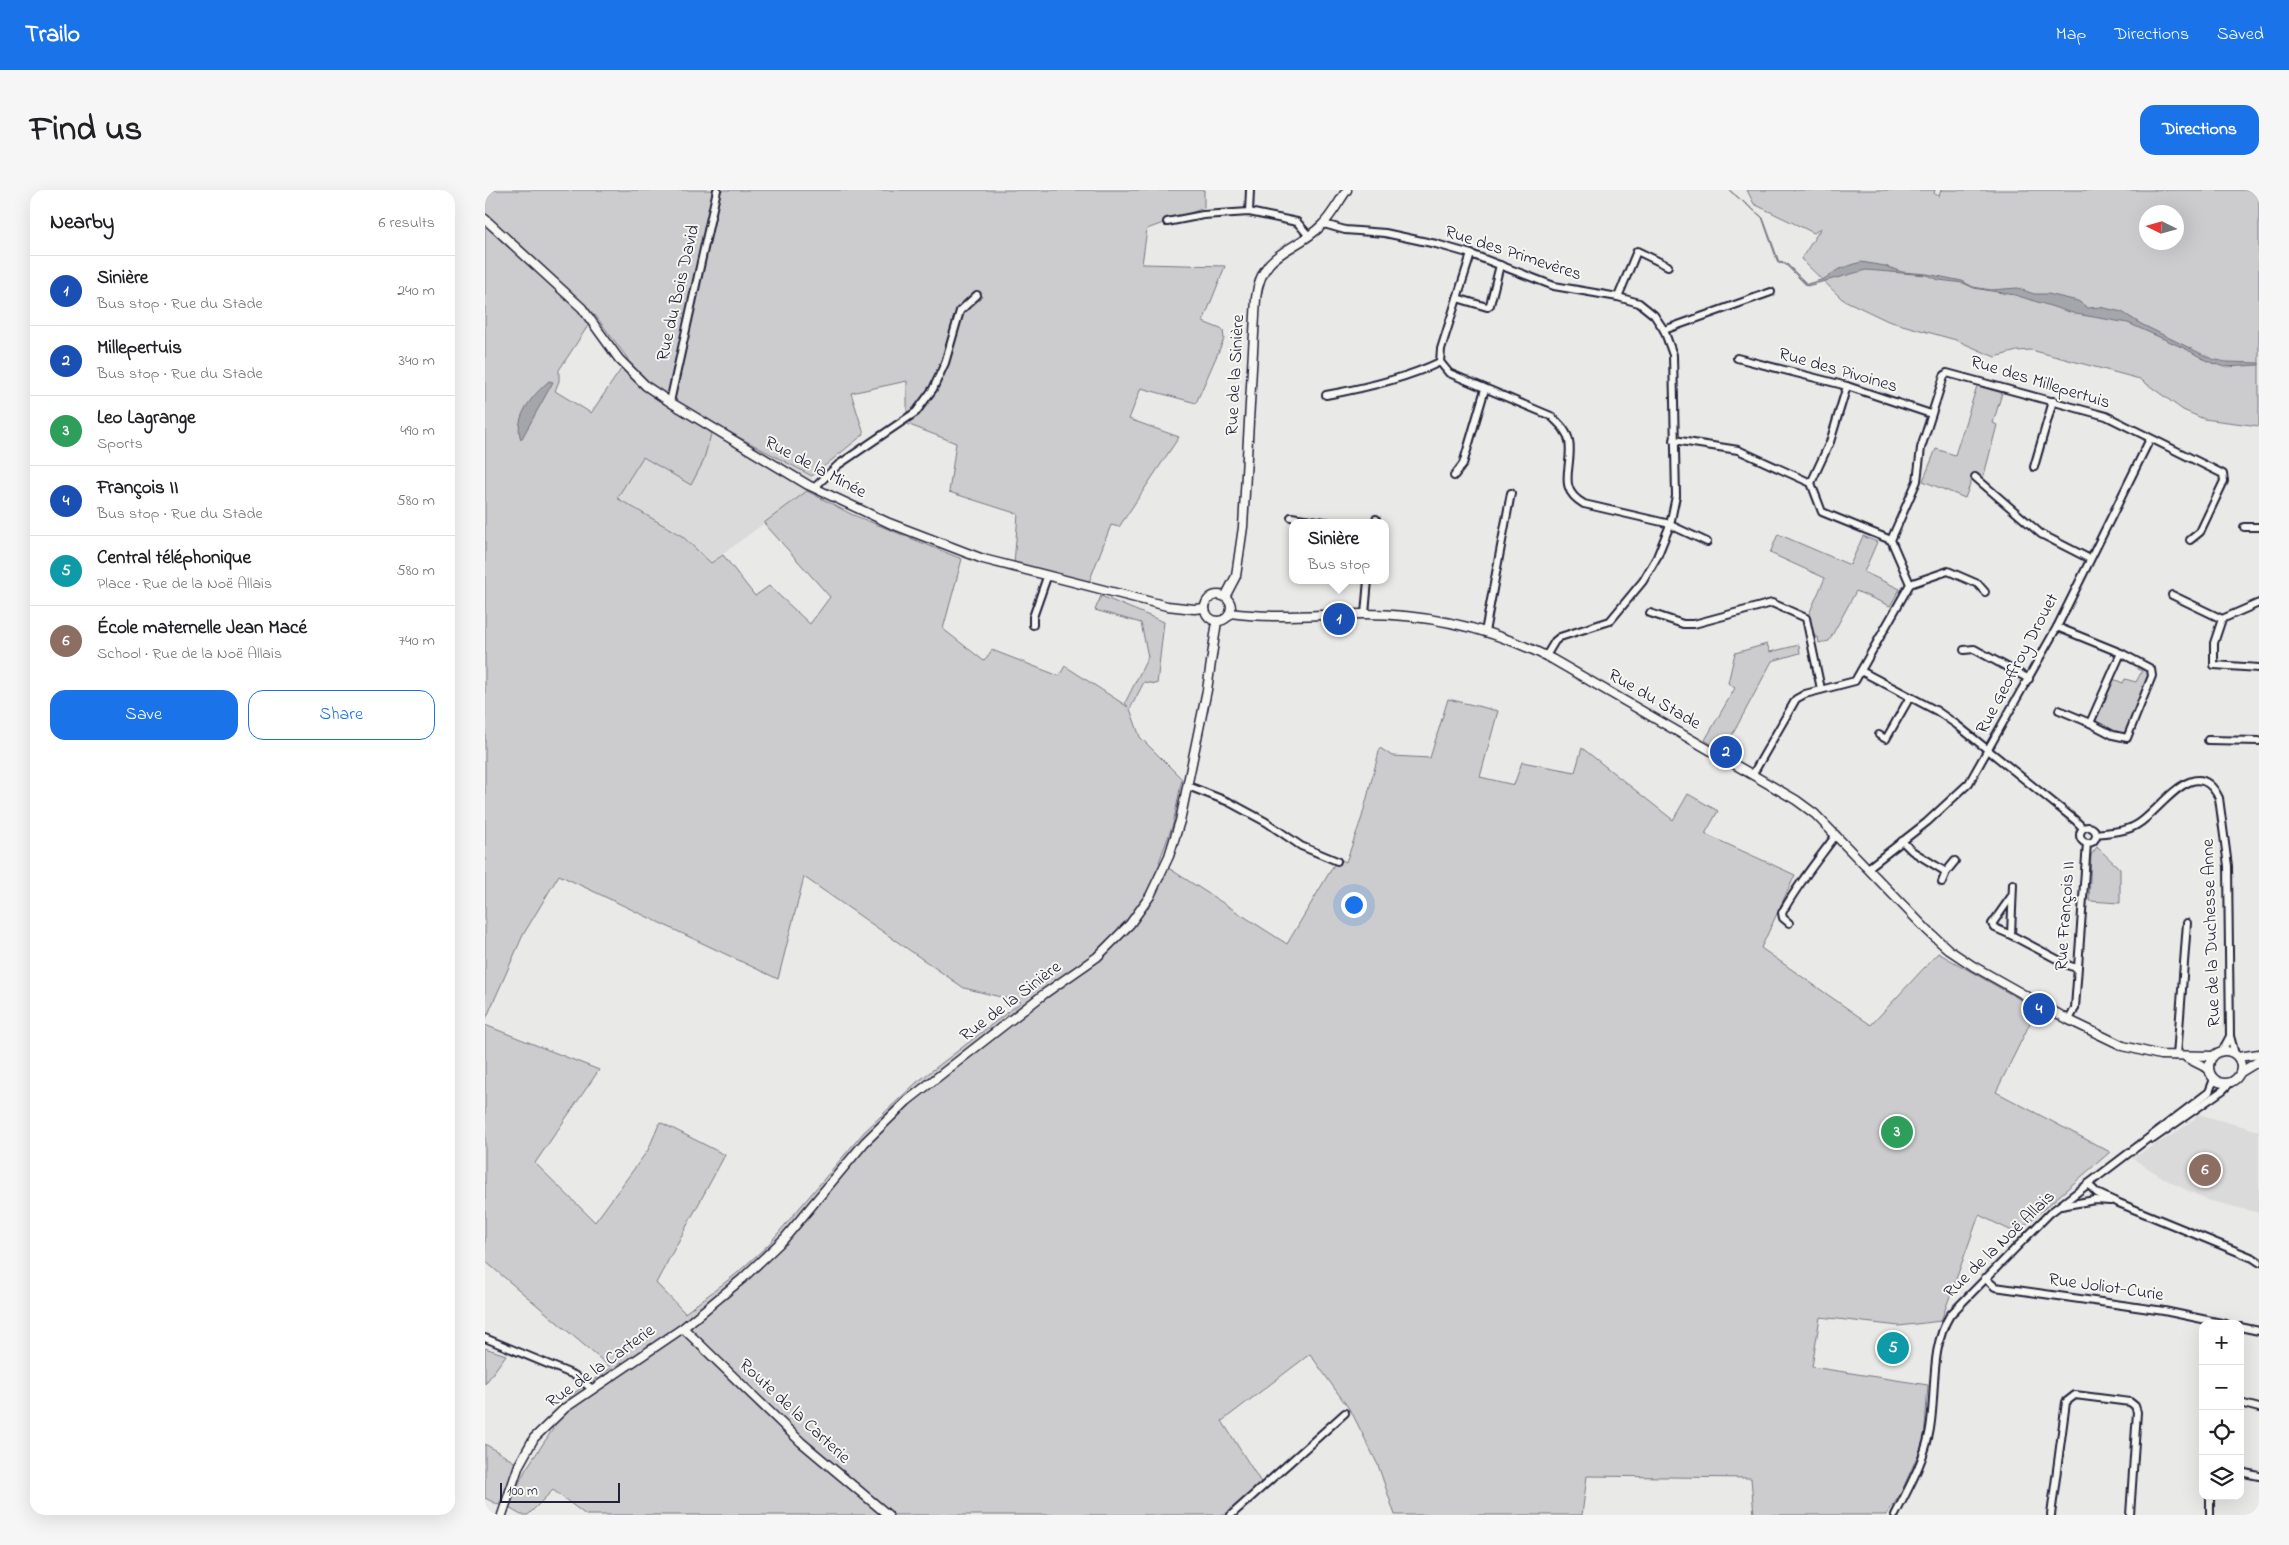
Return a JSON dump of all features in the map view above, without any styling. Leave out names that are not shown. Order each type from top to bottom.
[{"type":"street","name":"Rue du Bois David","points":[[670,402],[717,190]]},
{"type":"street","points":[[1249,212],[1250,190]]},
{"type":"street","name":"Rue de la Sinière","points":[[1225,597],[1236,576],[1243,527],[1257,284],[1267,265],[1324,224],[1347,190]]},
{"type":"street","points":[[1167,222],[1203,215],[1249,212],[1297,222],[1309,236]]},
{"type":"street","name":"Rue de la Minée","points":[[485,219],[582,308],[619,359],[646,386],[815,487],[889,523],[934,542],[983,559],[1047,577],[1167,606],[1205,608]]},
{"type":"street","name":"Rue des Primevères","points":[[1324,224],[1345,230],[1392,234],[1471,254],[1568,290],[1618,297],[1639,303],[1654,315],[1664,330],[1673,355],[1676,496],[1670,525],[1657,557],[1627,603],[1610,620],[1560,637],[1555,641],[1546,656]]},
{"type":"street","points":[[1618,297],[1637,251],[1668,266]]},
{"type":"street","points":[[1471,254],[1441,349],[1440,362],[1449,373],[1551,416],[1563,428],[1569,441],[1568,484],[1570,494],[1575,499],[1584,504],[1670,525],[1707,542]]},
{"type":"street","points":[[1457,298],[1487,307],[1490,305],[1500,265]]},
{"type":"street","points":[[1664,330],[1771,292]]},
{"type":"street","points":[[815,487],[838,465],[915,412],[933,389],[945,363],[960,311],[977,295]]},
{"type":"street","name":"Rue des Pivoines","points":[[1737,358],[1847,386],[1931,414]]},
{"type":"street","points":[[1326,395],[1364,388],[1424,370],[1440,362]]},
{"type":"street","name":"Rue des Millepertuis","points":[[1891,540],[1917,481],[1921,448],[1944,376],[1947,373],[2106,416],[2223,474],[2225,480],[2200,532],[2190,540]]},
{"type":"street","points":[[1811,483],[1830,442],[1847,386]]},
{"type":"street","points":[[1454,476],[1463,464],[1485,389]]},
{"type":"street","points":[[2034,467],[2053,401]]},
{"type":"street","name":"Rue Geoffroy Drouet","points":[[1868,868],[1927,822],[1963,790],[1989,751],[2057,627],[2150,439]]},
{"type":"street","points":[[1674,440],[1738,450],[1811,483],[1822,512],[1891,540],[1910,584]]},
{"type":"street","points":[[1975,477],[2041,534],[2090,559]]},
{"type":"street","points":[[1485,632],[1511,494]]},
{"type":"street","points":[[1291,517],[1304,519]]},
{"type":"street","points":[[2244,527],[2259,528]]},
{"type":"street","points":[[1753,774],[1796,700],[1805,694],[1855,681],[1910,584],[1948,571],[1978,584],[1985,592]]},
{"type":"street","points":[[1033,625],[1033,617],[1047,577]]},
{"type":"street","points":[[1365,614],[1369,584]]},
{"type":"street","points":[[2173,595],[2222,619]]},
{"type":"street","points":[[1212,597],[1225,597],[1230,602],[1230,613],[1225,620],[1217,621],[1207,615],[1205,608],[1212,597]]},
{"type":"street","points":[[1650,613],[1683,624],[1694,624],[1772,603],[1806,618],[1821,689]]},
{"type":"street","points":[[2259,603],[2222,619],[2214,643],[2214,665],[2259,668]]},
{"type":"street","name":"Rue du Stade","points":[[1230,613],[1365,614],[1428,618],[1485,632],[1546,656],[1796,800],[1815,814],[1949,950],[2069,1020],[2123,1046],[2180,1057],[2209,1069]]},
{"type":"street","name":"Rue de la Sinière","points":[[683,1328],[742,1279],[784,1239],[865,1142],[907,1101],[1044,994],[1097,957],[1130,924],[1150,896],[1169,856],[1188,786],[1213,655],[1217,621]]},
{"type":"street","points":[[2057,627],[2121,653],[2151,669],[2152,676],[2127,738],[2113,735],[2059,710]]},
{"type":"street","points":[[1964,650],[1974,649],[2029,679]]},
{"type":"street","points":[[2090,723],[2121,653]]},
{"type":"street","points":[[1861,671],[1937,711],[2083,828]]},
{"type":"street","points":[[1879,735],[1886,739],[1910,698]]},
{"type":"street","points":[[2208,740],[2259,741]]},
{"type":"street","name":"Rue de la Duchesse Anne","points":[[2096,834],[2129,829],[2139,824],[2183,784],[2200,780],[2210,784],[2216,791],[2221,806],[2228,866],[2230,1036],[2236,1055]]},
{"type":"street","points":[[1188,786],[1229,802],[1266,822],[1301,846],[1337,861]]},
{"type":"street","points":[[2090,826],[2096,834],[2094,841],[2087,843],[2081,838],[2083,828],[2090,826]]},
{"type":"street","points":[[1789,923],[1783,918],[1782,913],[1802,878],[1836,835]]},
{"type":"street","points":[[1902,841],[1912,851],[1946,872]]},
{"type":"street","name":"Rue François II","points":[[2069,1020],[2075,1008],[2087,843]]},
{"type":"street","points":[[1942,882],[1946,872],[1955,861]]},
{"type":"street","points":[[2011,935],[2013,884]]},
{"type":"street","points":[[2011,897],[1992,924],[1995,928],[2077,968]]},
{"type":"street","points":[[2180,1057],[2187,923]]},
{"type":"street","name":"Rue de la Duchesse Anne","points":[[2222,1051],[2230,1036]]},
{"type":"street","points":[[2259,1054],[2236,1055],[2222,1051],[2213,1056],[2209,1069],[2214,1079],[2219,1082],[2229,1083],[2239,1076],[2241,1072],[2259,1061]]},
{"type":"street","points":[[2236,1055],[2241,1072]]},
{"type":"street","name":"Rue du Stade","points":[[2180,1057],[2213,1056]]},
{"type":"street","name":"Rue de la Noë Allais","points":[[1895,1515],[1924,1452],[1929,1433],[1937,1360],[1945,1324],[1959,1304],[2059,1207],[2209,1092],[2214,1079]]},
{"type":"street","name":"Rue de la Noë Allais","points":[[2094,1179],[2167,1130],[2223,1090],[2229,1083]]},
{"type":"street","points":[[2088,1184],[2097,1193],[2114,1201],[2259,1262]]},
{"type":"street","points":[[2078,1192],[2089,1201]]},
{"type":"street","points":[[2059,1207],[2089,1201],[2114,1201]]},
{"type":"street","name":"Rue Joliot-Curie","points":[[1985,1278],[1995,1287],[2164,1311],[2205,1320]]},
{"type":"street","name":"Rue de la Carterie","points":[[501,1515],[519,1465],[534,1438],[565,1408],[591,1388],[683,1328]]},
{"type":"street","name":"Route de la Carterie","points":[[683,1328],[801,1442],[889,1515]]},
{"type":"street","points":[[2244,1328],[2259,1331]]},
{"type":"street","points":[[485,1338],[574,1375],[591,1388]]},
{"type":"street","points":[[2051,1515],[2067,1402],[2075,1394],[2130,1402],[2135,1406],[2136,1421],[2130,1515]]},
{"type":"street","points":[[2244,1404],[2259,1408]]},
{"type":"street","points":[[1231,1515],[1345,1413]]},
{"type":"street","points":[[2244,1473],[2259,1476]]},
{"type":"street","points":[[2210,1500],[2210,1515]]},
{"type":"shaded area","points":[[485,190],[1204,190],[1204,208],[1147,229],[1142,264],[1225,266],[1203,322],[1223,330],[1224,339],[1196,403],[1141,388],[1129,419],[1179,437],[1119,527],[1111,525],[1089,582],[1014,564],[1018,514],[949,492],[956,443],[907,424],[907,381],[851,393],[864,434],[812,476],[714,424],[703,462],[691,485],[643,457],[617,498],[682,536],[711,563],[723,555],[755,596],[769,586],[810,624],[830,597],[764,523],[807,491],[851,514],[962,559],[943,629],[984,661],[992,650],[1059,676],[1065,666],[1128,707],[1125,703],[1148,657],[1141,623],[1095,610],[1101,596],[1164,622],[1157,684],[1144,682],[1130,709],[1140,737],[1182,779],[1173,824],[1159,862],[1287,944],[1338,858],[1346,862],[1362,817],[1380,748],[1392,756],[1430,758],[1448,699],[1498,711],[1480,777],[1514,785],[1522,762],[1575,772],[1582,748],[1673,820],[1688,794],[1718,811],[1705,834],[1795,875],[1761,948],[1871,1025],[1938,953],[2037,1009],[1996,1092],[2110,1152],[2016,1233],[1979,1215],[1941,1321],[1899,1326],[1820,1317],[1812,1367],[1928,1385],[1924,1441],[1900,1495],[1886,1515],[1754,1515],[1751,1478],[1587,1476],[1582,1515],[1395,1515],[1378,1465],[1352,1413],[1310,1354],[1222,1421],[1262,1484],[1227,1515],[586,1515],[553,1490],[528,1515],[521,1515],[507,1507],[526,1469],[553,1429],[546,1420],[574,1393],[611,1368],[485,1261],[485,1025],[599,1070],[535,1163],[595,1222],[648,1150],[660,1122],[725,1155],[656,1283],[685,1313],[736,1274],[768,1245],[864,1132],[916,1083],[1021,1002],[964,988],[804,877],[778,979],[559,875],[523,935],[485,1021]],"holes":[[[595,315],[628,359],[591,413],[555,391],[559,381],[559,370]]]},
{"type":"shaded area","points":[[1747,190],[1935,190],[1934,194],[1939,196],[1941,190],[2259,190],[2259,426],[2204,419],[2183,410],[2140,379],[2031,350],[2017,351],[1995,357],[1956,340],[1888,321],[1842,299],[1801,259],[1821,228],[1814,233],[1754,204]]},
{"type":"shaded area","points":[[1762,217],[1779,262],[1786,263],[1807,284],[1824,279],[1839,269],[1861,262],[1885,266],[1902,272],[1927,274],[1962,281],[1973,287],[1991,290],[2017,288],[2034,294],[2048,294],[2078,301],[2088,308],[2100,307],[2122,312],[2141,324],[2212,359],[2226,362],[2259,363],[2259,365],[2224,367],[2207,361],[2186,349],[2128,323],[2076,314],[2015,295],[1974,288],[1963,283],[1939,280],[1926,275],[1866,270],[1807,286],[1785,264],[1778,263]]},
{"type":"shaded area","points":[[549,381],[553,382],[521,440],[519,431],[522,415],[531,400]]},
{"type":"shaded area","points":[[1977,386],[2002,393],[1993,423],[1997,425],[1983,479],[1974,474],[1965,498],[1923,481],[1936,449],[1955,455]]},
{"type":"shaded area","points":[[714,424],[812,476],[807,491],[711,563],[682,536],[617,498],[643,456],[710,436]]},
{"type":"shaded area","points":[[1778,534],[1850,565],[1863,536],[1877,542],[1864,572],[1900,589],[1890,606],[1856,591],[1829,641],[1819,643],[1818,637],[1812,637],[1808,616],[1825,578],[1770,553]]},
{"type":"shaded area","points":[[1767,644],[1770,652],[1799,645],[1800,653],[1772,661],[1723,752],[1705,740],[1735,688],[1728,683],[1735,653]]},
{"type":"shaded area","points":[[2138,666],[2148,670],[2149,676],[2125,732],[2120,734],[2098,725],[2095,718],[2113,679],[2123,683],[2125,679],[2136,682],[2142,671],[2137,669]]},
{"type":"shaded area","points":[[2097,847],[2120,869],[2120,903],[2089,901],[2091,855]]},
{"type":"shaded area","points":[[2198,1114],[2259,1131],[2259,1213],[2207,1200],[2170,1182],[2132,1158],[2172,1135],[2193,1120]]},
{"type":"shaded area","points":[[485,1348],[506,1355],[485,1384]]},
{"type":"shaded area","points":[[485,1444],[516,1463],[499,1505],[485,1498]]},
{"type":"place","name":"Sinière","points":[[1339,619]]},
{"type":"place","name":"Millepertuis","points":[[1726,752]]},
{"type":"place","name":"François II","points":[[2039,1009]]},
{"type":"place","name":"Leo Lagrange","points":[[1897,1132]]},
{"type":"place","name":"École maternelle Jean Macé","points":[[2205,1170]]},
{"type":"place","name":"Central téléphonique","points":[[1893,1348]]}]
